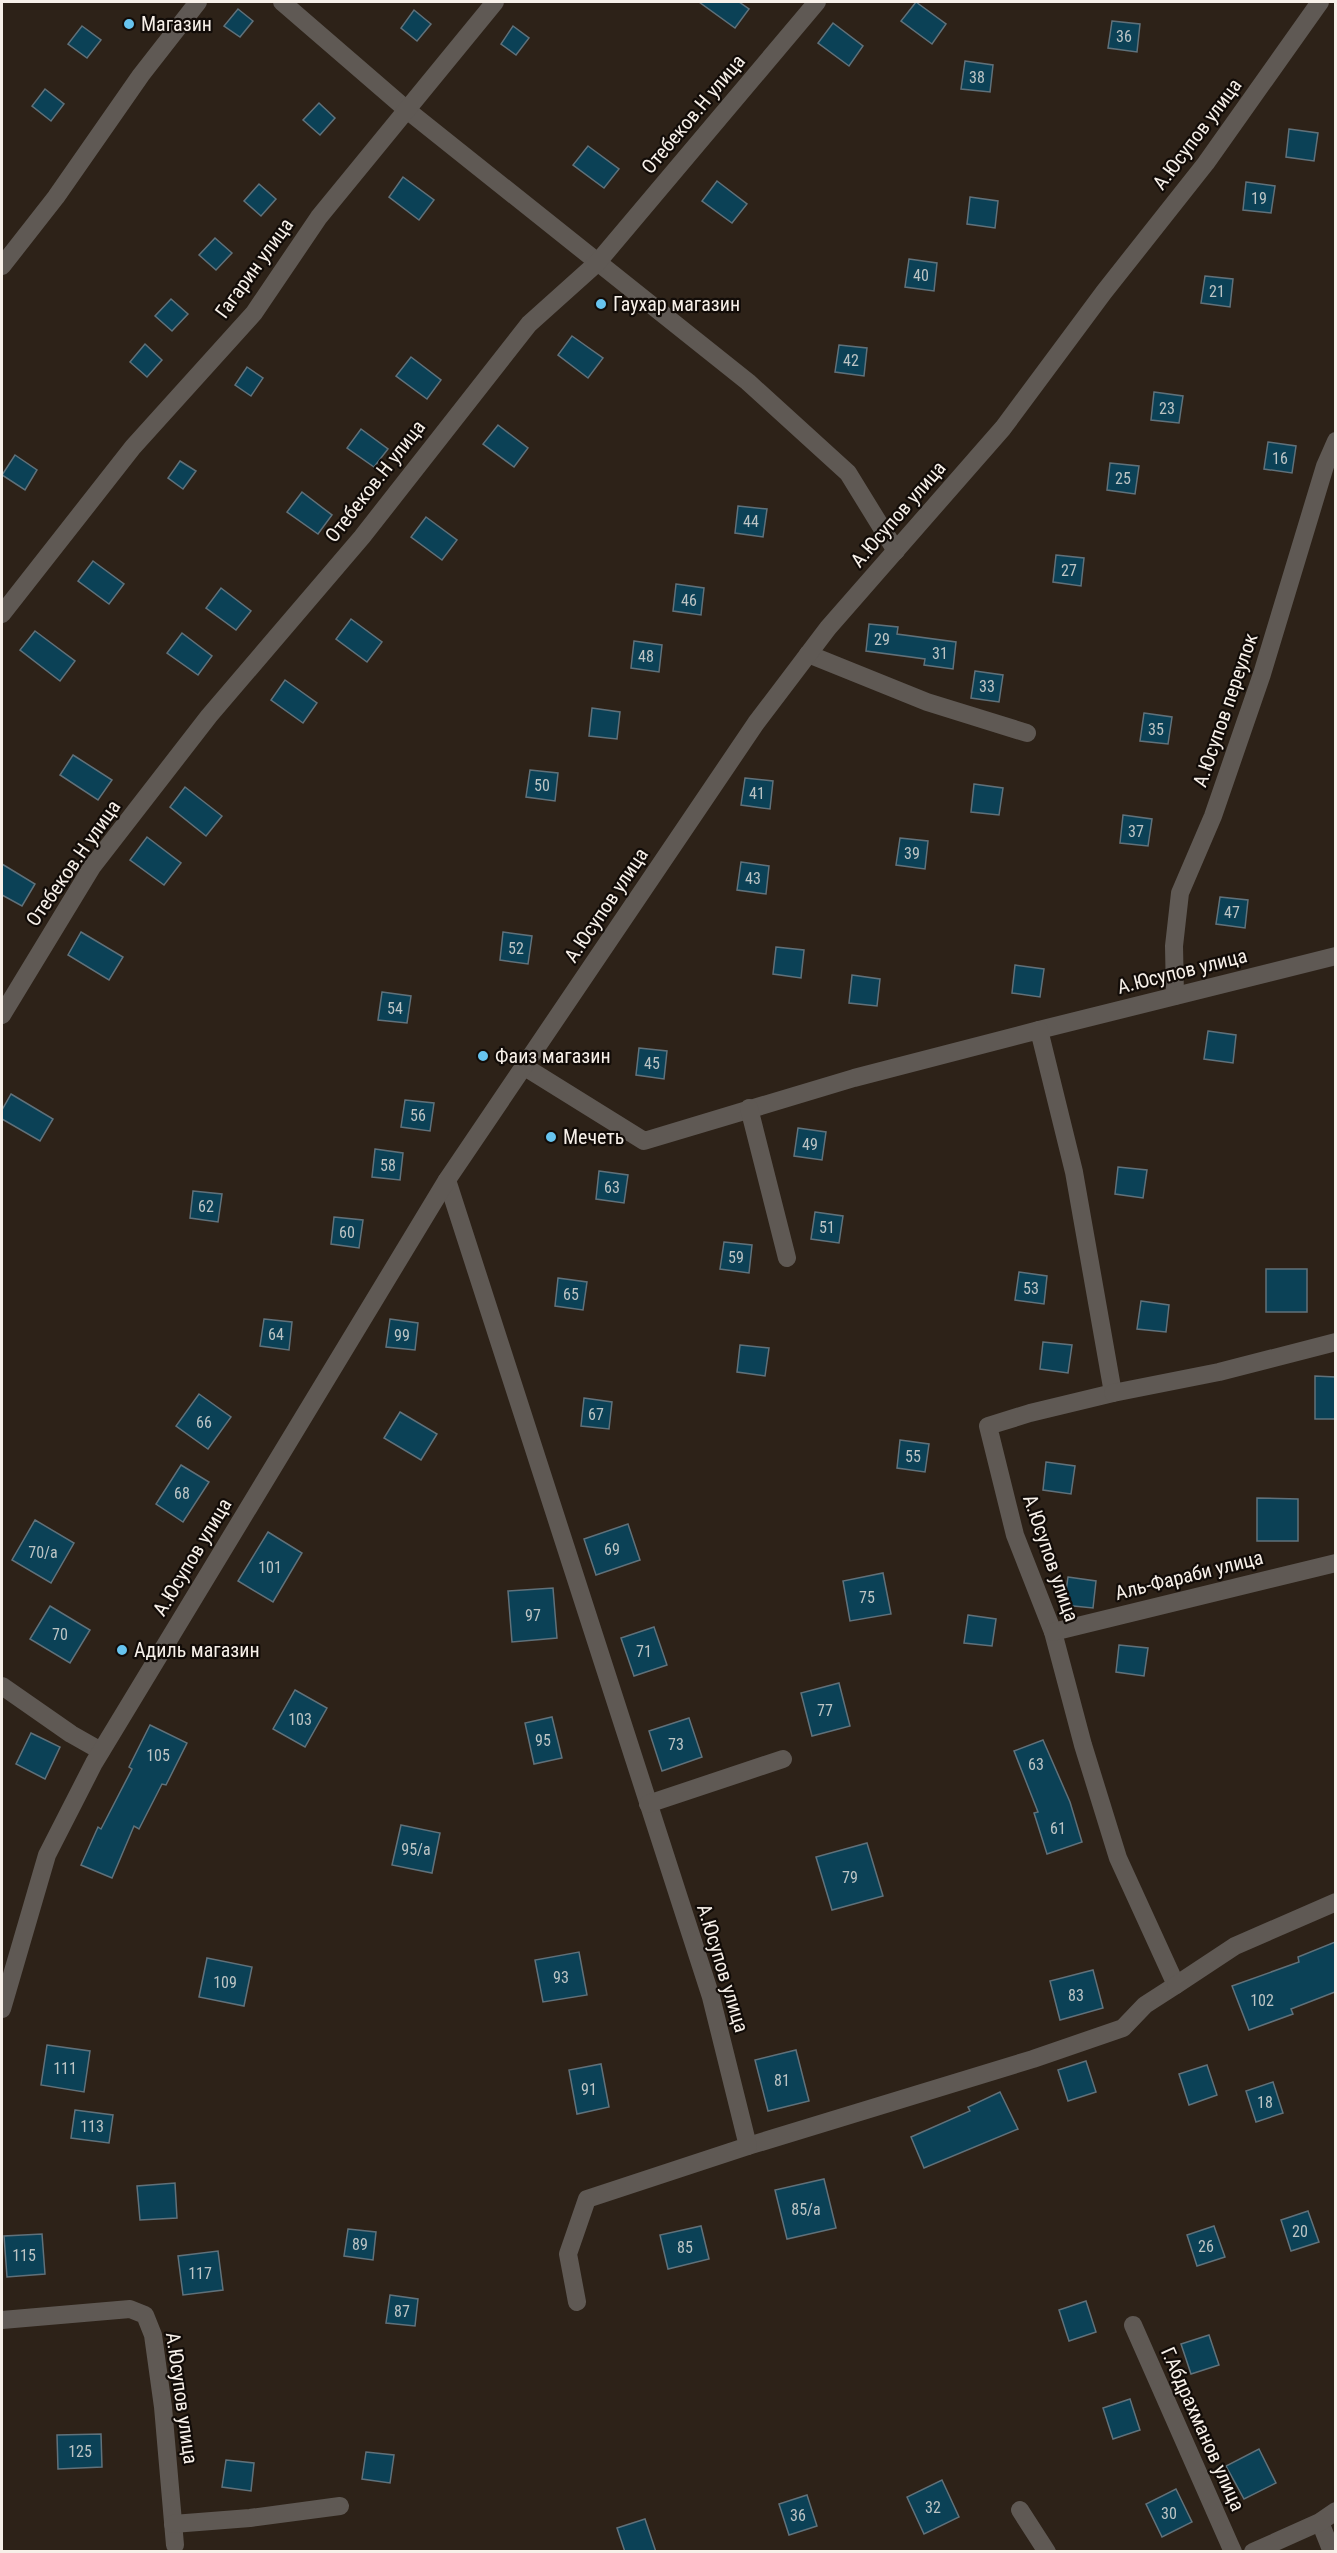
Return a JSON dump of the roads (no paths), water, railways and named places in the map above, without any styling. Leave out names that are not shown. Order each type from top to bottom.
[{"type":"street","points":[[2,266],[56,197],[141,75],[198,2]]},
{"type":"street","points":[[282,2],[407,110],[748,382],[848,473],[896,551]]},
{"type":"street","name":"Гагарин улица","points":[[2,614],[133,447],[254,313],[319,218],[495,2]]},
{"type":"street","name":"Отебеков.Н улица","points":[[2,1015],[92,867],[209,716],[362,537],[529,324],[597,263],[817,2]]},
{"type":"street","name":"А.Юсупов улица","points":[[2,2008],[47,1855],[101,1751],[447,1180],[756,723],[828,628],[1003,428],[1104,292],[1206,163],[1320,2]]},
{"type":"street","name":"А.Юсупов переулок","points":[[1175,996],[1174,946],[1180,893],[1213,816],[1262,674],[1325,466],[1335,441]]},
{"type":"street","points":[[808,654],[927,702],[1027,733]]},
{"type":"street","name":"А.Юсупов улица","points":[[525,1067],[644,1141],[854,1078],[1335,956]]},
{"type":"street","points":[[1039,1030],[1074,1172],[1113,1393],[1219,1372],[1335,1342]]},
{"type":"street","points":[[749,1108],[787,1258]]},
{"type":"street","name":"А.Юсупов улица","points":[[447,1180],[711,1997],[748,2146]]},
{"type":"street","name":"А.Юсупов улица","points":[[1113,1393],[1030,1413],[988,1426],[1015,1535],[1053,1632],[1083,1745],[1118,1858],[1176,1985]]},
{"type":"street","name":"Аль-Фараби улица","points":[[1053,1632],[1335,1563]]},
{"type":"street","points":[[2,1686],[71,1734],[101,1751]]},
{"type":"street","points":[[648,1804],[783,1759]]},
{"type":"street","points":[[577,2302],[568,2254],[587,2199],[748,2146],[1033,2060],[1123,2028],[1145,2005],[1235,1946],[1335,1902]]},
{"type":"street","name":"А.Юсупов улица","points":[[2,2320],[130,2309],[145,2315],[153,2335],[163,2407],[175,2545]]},
{"type":"street","name":"Г.Абдрахманов улица","points":[[1132,2325],[1233,2552]]},
{"type":"street","points":[[173,2524],[250,2518],[340,2506]]},
{"type":"street","points":[[1020,2510],[1047,2552]]},
{"type":"street","points":[[1253,2552],[1320,2522],[1335,2511]]},
{"type":"street","points":[[1320,2522],[1332,2552]]},
{"type":"place","name":"Магазин","points":[[129,24]]},
{"type":"place","name":"Гаухар магазин","points":[[601,304]]},
{"type":"place","name":"Фаиз магазин","points":[[483,1056]]},
{"type":"place","name":"Мечеть","points":[[551,1137]]},
{"type":"place","name":"Адиль магазин","points":[[122,1650]]}]
